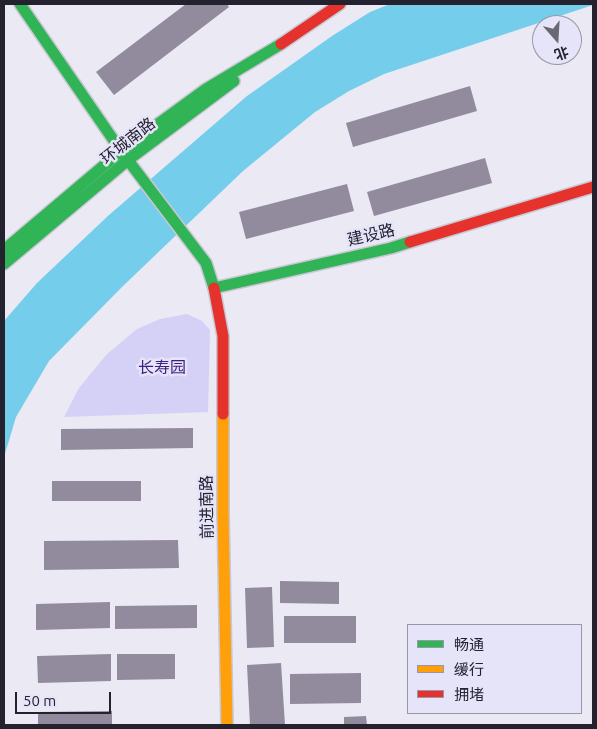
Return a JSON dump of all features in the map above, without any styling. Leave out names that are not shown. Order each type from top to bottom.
[{"type":"street","points":[[20,4],[124,156],[185,233],[206,263],[214,288]]},
{"type":"street","name":"环城南路","points":[[4,250],[124,156],[212,99],[276,48],[340,4]]},
{"type":"street","name":"环城南路","points":[[4,264],[124,156]]},
{"type":"street","name":"建设路","points":[[214,288],[391,248],[593,187]]},
{"type":"street","name":"前进南路","points":[[214,288],[223,336],[223,503],[227,725]]},
{"type":"green space","name":"长寿园","points":[[187,314],[202,321],[210,330],[208,412],[64,417],[79,388],[107,354],[137,329],[160,319]]},
{"type":"water","points":[[390,4],[593,4],[563,15],[532,15],[532,25],[384,74],[349,91],[315,112],[243,171],[122,287],[49,361],[16,417],[4,457],[4,321],[37,283],[109,215],[247,96],[332,36],[370,12]]},
{"type":"building","points":[[186,4],[227,4],[229,7],[114,95],[96,72]]},
{"type":"building","points":[[470,86],[477,111],[353,147],[346,123]]},
{"type":"building","points":[[485,158],[492,183],[374,216],[367,192]]},
{"type":"building","points":[[347,184],[354,211],[246,239],[239,212]]},
{"type":"building","points":[[193,428],[193,448],[61,450],[61,429]]},
{"type":"building","points":[[52,481],[141,481],[141,501],[52,501]]},
{"type":"building","points":[[178,540],[179,568],[44,570],[44,541]]},
{"type":"building","points":[[280,581],[339,582],[339,604],[280,603]]},
{"type":"building","points":[[272,587],[274,647],[247,648],[245,588]]},
{"type":"building","points":[[110,602],[110,628],[36,630],[36,604]]},
{"type":"building","points":[[197,605],[197,628],[115,629],[115,606]]},
{"type":"building","points":[[284,616],[356,616],[356,643],[284,643]]},
{"type":"building","points":[[111,654],[111,681],[38,683],[37,656]]},
{"type":"building","points":[[117,654],[175,654],[175,679],[117,680]]},
{"type":"building","points":[[281,663],[285,725],[250,725],[247,665]]},
{"type":"building","points":[[361,673],[361,703],[290,704],[290,674]]},
{"type":"building","points":[[112,711],[112,725],[38,725],[38,712]]},
{"type":"building","points":[[366,716],[367,725],[344,725],[344,717]]},
{"type":"traffic: fast","points":[[20,4],[121,151],[206,263],[214,288],[391,248],[410,242]]},
{"type":"traffic: fast","points":[[4,250],[121,151],[206,89],[281,44]]},
{"type":"traffic: fast","points":[[4,264],[128,160],[234,81]]},
{"type":"traffic: slow","points":[[223,414],[227,725]]},
{"type":"traffic: jam","points":[[281,44],[340,4]]},
{"type":"traffic: jam","points":[[410,242],[593,187]]},
{"type":"traffic: jam","points":[[214,288],[223,336],[223,414]]}]
